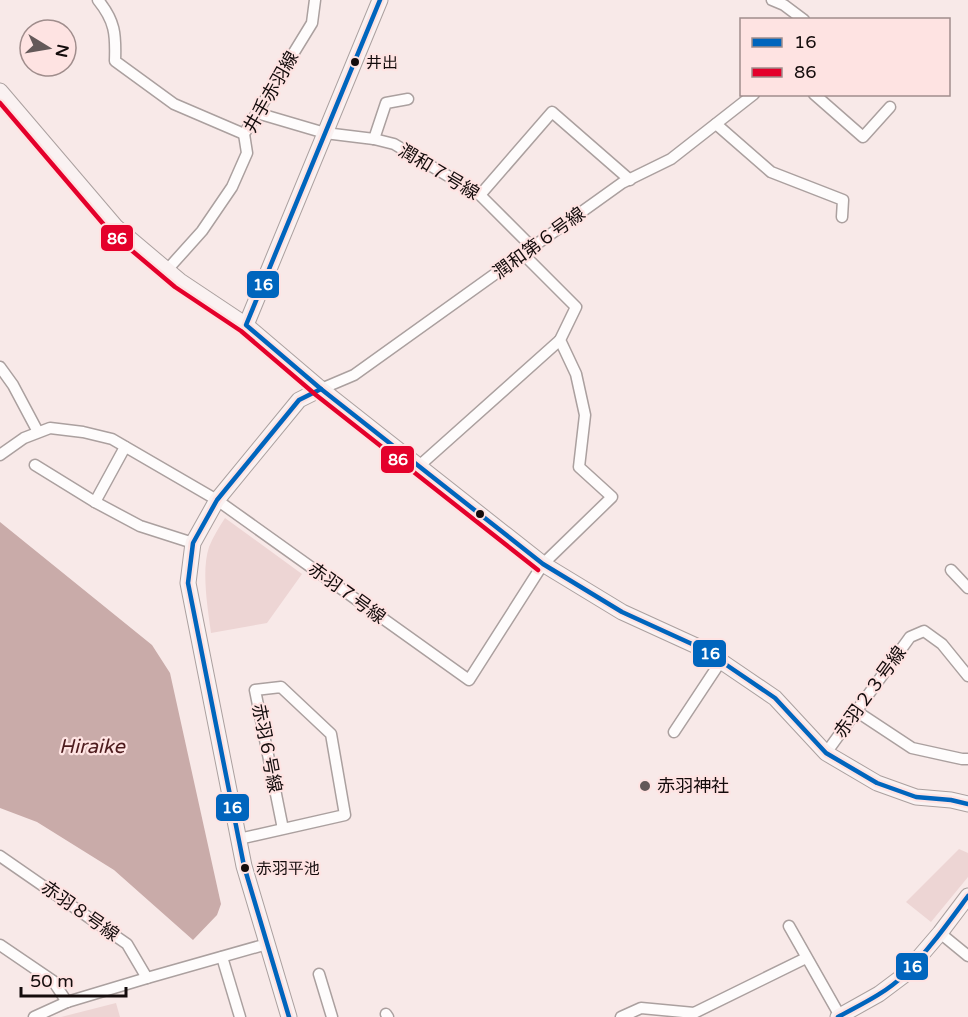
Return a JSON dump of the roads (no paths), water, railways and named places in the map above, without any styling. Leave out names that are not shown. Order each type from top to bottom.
[{"type":"street","points":[[98,0],[107,11],[116,36],[115,61],[174,105],[244,134]]},
{"type":"street","name":"井手赤羽線","points":[[167,270],[202,231],[232,187],[247,153],[244,134],[312,22],[315,0]]},
{"type":"street","points":[[246,325],[380,0]]},
{"type":"street","points":[[771,0],[784,3],[802,18]]},
{"type":"street","points":[[0,91],[116,227],[180,281],[246,325],[321,389],[543,564],[622,612],[703,649],[775,698],[826,753],[877,783],[916,797],[968,804]]},
{"type":"street","name":"潤和第６号線","points":[[321,389],[354,375],[622,183],[671,159],[751,96]]},
{"type":"street","points":[[816,96],[863,136],[890,107]]},
{"type":"street","points":[[374,139],[386,103],[408,99]]},
{"type":"street","points":[[480,195],[552,112],[630,180]]},
{"type":"street","name":"潤和７号線","points":[[256,113],[325,133],[394,144],[480,195],[576,307],[560,340]]},
{"type":"street","points":[[716,124],[771,172],[843,200],[842,217]]},
{"type":"street","points":[[418,466],[560,340],[576,374],[585,415],[579,467],[612,497],[543,564]]},
{"type":"street","points":[[0,367],[13,385],[38,432],[24,438],[0,455]]},
{"type":"street","points":[[289,1017],[244,866],[188,583],[193,543],[217,500],[299,400],[321,389]]},
{"type":"street","name":"赤羽７号線","points":[[38,432],[50,428],[84,432],[108,438],[125,447],[217,500],[469,680],[543,564]]},
{"type":"street","points":[[95,502],[125,447]]},
{"type":"street","points":[[35,465],[95,502],[140,526],[193,543]]},
{"type":"street","points":[[951,570],[968,588]]},
{"type":"street","name":"赤羽２３号線","points":[[826,753],[910,637],[924,631],[942,644],[966,669]]},
{"type":"street","points":[[674,732],[721,661]]},
{"type":"street","name":"赤羽６号線","points":[[239,839],[345,815],[331,734],[281,687],[255,690],[283,829]]},
{"type":"street","points":[[856,711],[912,748],[968,759]]},
{"type":"street","name":"赤羽８号線","points":[[0,856],[127,944],[147,978]]},
{"type":"street","points":[[789,926],[839,1016],[879,994],[903,976],[968,896]]},
{"type":"street","points":[[940,933],[968,956]]},
{"type":"street","points":[[34,1017],[67,1002],[267,944]]},
{"type":"street","points":[[0,945],[53,981],[67,1002]]},
{"type":"street","points":[[222,957],[240,1017]]},
{"type":"street","points":[[621,1017],[643,1013],[694,1013],[806,958]]},
{"type":"street","points":[[319,974],[332,1017]]},
{"type":"water","name":"Hiraike","points":[[0,522],[152,645],[170,673],[221,904],[217,915],[193,940],[114,870],[37,822],[0,808]]},
{"type":"place","name":"井出","points":[[355,62]]},
{"type":"place","name":"赤羽神社","points":[[645,786]]},
{"type":"place","name":"赤羽平池","points":[[245,868]]}]
